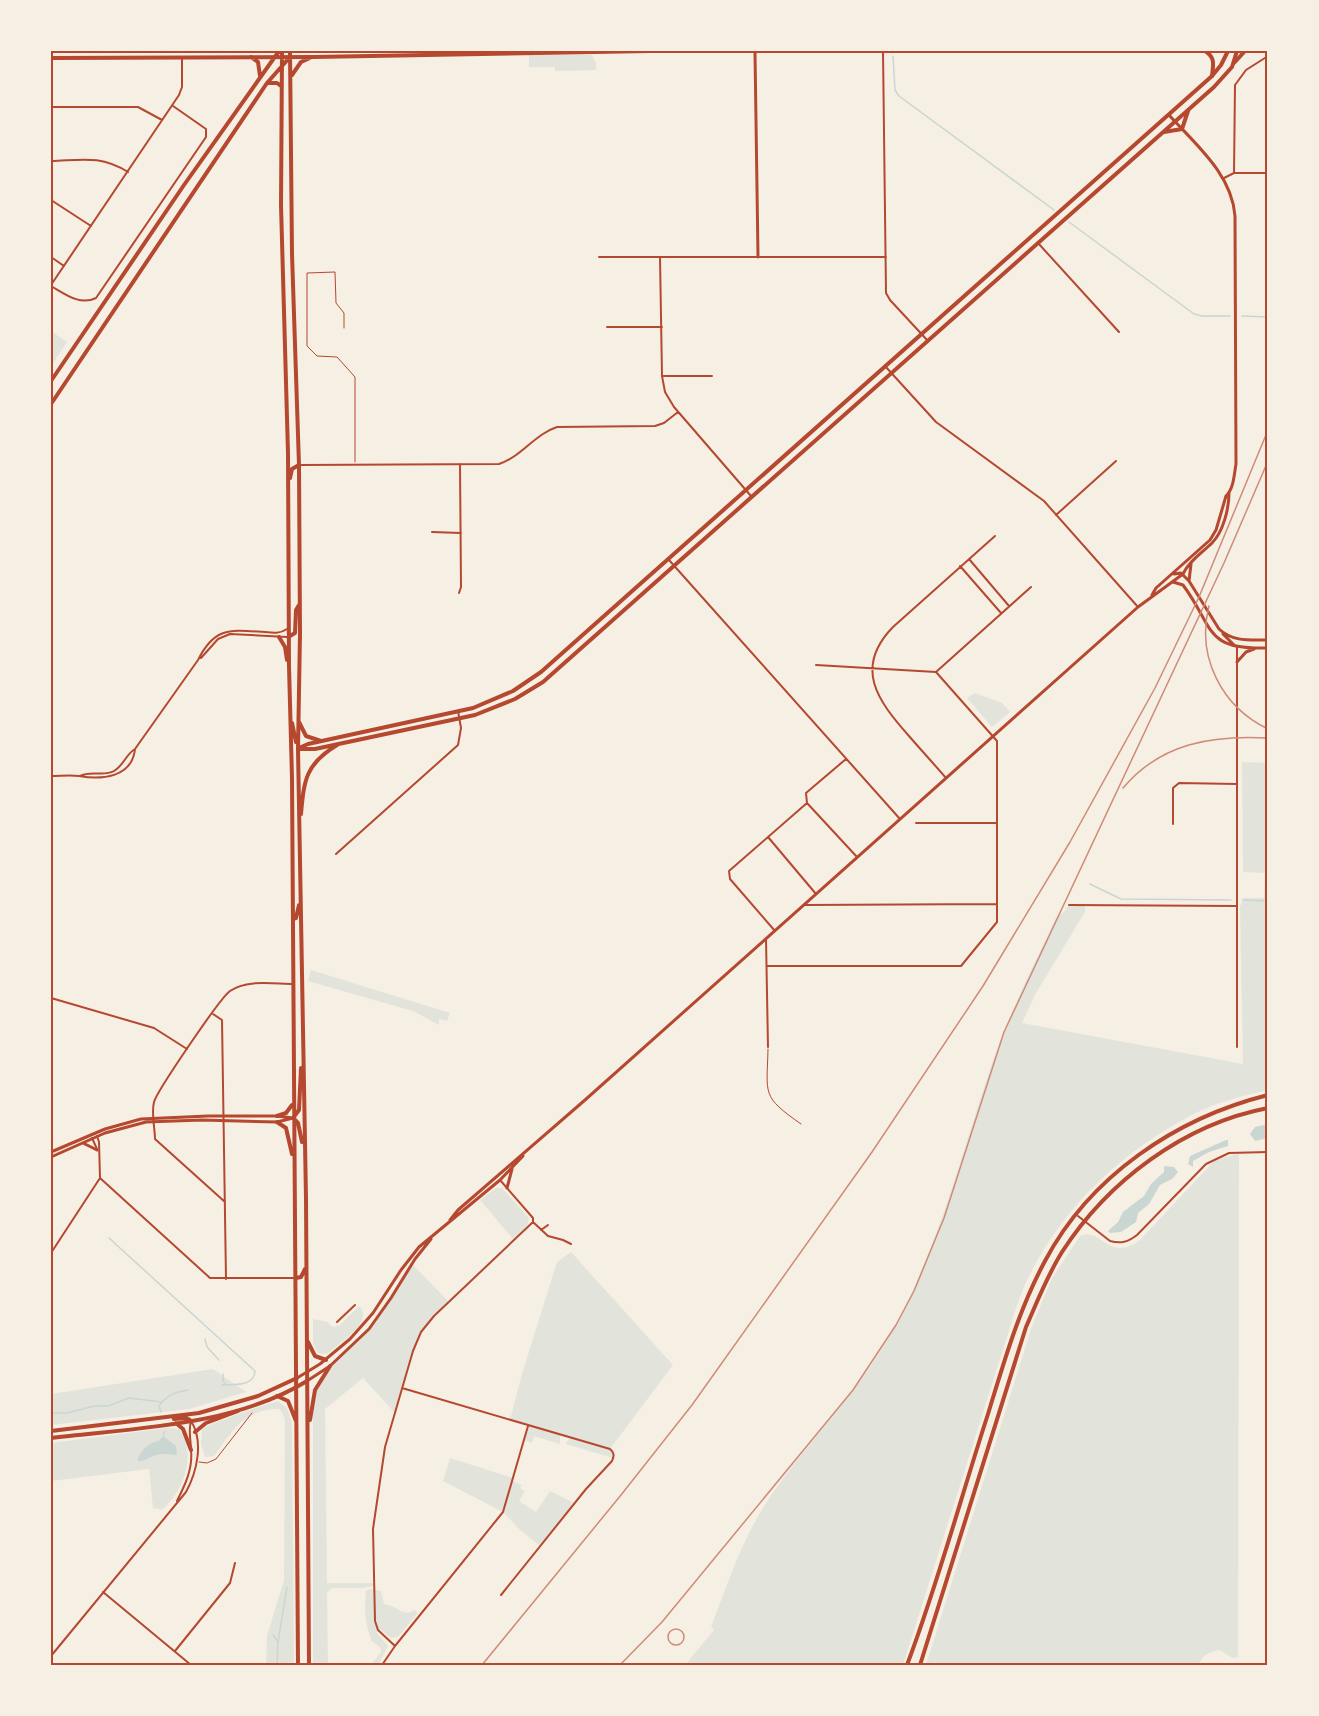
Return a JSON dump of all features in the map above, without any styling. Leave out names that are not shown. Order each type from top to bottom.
[{"type":"main road","points":[[177,51],[182,58]]},
{"type":"main road","points":[[182,58],[186,51]]},
{"type":"main road","points":[[51,381],[184,185],[280,51],[282,57],[283,312],[289,482],[298,1665]]},
{"type":"main road","points":[[290,51],[299,465],[298,749],[307,1265],[309,1665]]},
{"type":"main road","points":[[51,58],[314,57],[415,53],[650,51],[904,51]]},
{"type":"main road","points":[[1205,51],[1214,61],[1212,76]]},
{"type":"main road","points":[[298,749],[321,741],[485,704],[521,686],[541,672],[1212,76],[1228,51]]},
{"type":"main road","points":[[1234,63],[1237,51]]},
{"type":"main road","points":[[298,749],[308,750],[337,745],[459,719],[488,711],[515,699],[543,682],[1221,81],[1245,51]]},
{"type":"main road","points":[[250,57],[258,62],[260,77]]},
{"type":"main road","points":[[51,404],[267,83],[290,57]]},
{"type":"main road","points":[[291,75],[301,62],[314,57]]},
{"type":"main road","points":[[267,83],[277,83],[281,87]]},
{"type":"main road","points":[[1162,133],[1182,129],[1190,108]]},
{"type":"main road","points":[[215,143],[223,148]]},
{"type":"main road","points":[[281,165],[291,166]]},
{"type":"main road","points":[[283,312],[294,312]]},
{"type":"main road","points":[[288,453],[299,465]]},
{"type":"main road","points":[[289,482],[292,469],[299,465]]},
{"type":"main road","points":[[620,614],[623,600]]},
{"type":"main road","points":[[290,636],[295,633],[296,610],[299,603]]},
{"type":"main road","points":[[279,637],[285,647],[289,666]]},
{"type":"main road","points":[[572,645],[578,652]]},
{"type":"main road","points":[[289,707],[298,749],[292,778]]},
{"type":"main road","points":[[299,721],[306,736],[321,741]]},
{"type":"main road","points":[[299,837],[303,788],[307,774],[320,757],[337,745]]},
{"type":"main road","points":[[293,920],[296,918],[301,900]]},
{"type":"main road","points":[[293,1118],[298,1110],[298,1087],[303,1052]]},
{"type":"main road","points":[[907,1665],[1020,1313],[1045,1260],[1076,1214],[1116,1173],[1155,1142],[1206,1115],[1243,1101],[1268,1095]]},
{"type":"main road","points":[[277,1116],[286,1113],[293,1103]]},
{"type":"main road","points":[[920,1665],[1026,1327],[1061,1253],[1084,1221],[1116,1188],[1166,1149],[1219,1122],[1268,1108]]},
{"type":"main road","points":[[293,1118],[298,1123],[304,1151]]},
{"type":"main road","points":[[276,1122],[285,1126],[288,1133],[295,1169]]},
{"type":"main road","points":[[296,1231],[299,1219],[306,1218]]},
{"type":"main road","points":[[296,1278],[302,1275],[307,1265]]},
{"type":"main road","points":[[307,1338],[315,1356],[326,1360]]},
{"type":"main road","points":[[308,1438],[313,1396],[330,1365]]},
{"type":"main road","points":[[51,1431],[212,1410],[258,1396],[297,1378]]},
{"type":"main road","points":[[51,1438],[191,1421],[220,1415],[277,1396],[307,1381]]},
{"type":"main road","points":[[277,1396],[288,1401],[297,1424]]},
{"type":"main road","points":[[195,1432],[206,1423],[233,1414],[247,1406]]},
{"type":"main road","points":[[191,1421],[212,1410]]},
{"type":"main road","points":[[149,1419],[186,1418],[191,1421]]},
{"type":"main road","points":[[176,1423],[183,1429],[192,1450]]},
{"type":"street","points":[[147,51],[147,58]]},
{"type":"street","points":[[883,51],[888,296],[928,341]]},
{"type":"street","points":[[755,52],[758,257]]},
{"type":"street","points":[[1234,173],[1235,85],[1246,70],[1268,57]]},
{"type":"street","points":[[173,106],[206,129],[207,133],[116,269],[96,298],[90,301],[74,298],[51,286],[173,106],[182,87],[182,58]]},
{"type":"street","points":[[51,107],[138,107],[162,120]]},
{"type":"street","points":[[297,1378],[326,1360],[350,1339],[373,1313],[411,1255],[500,1180],[524,1154],[1138,607],[1183,574],[1191,562],[1211,544],[1219,533],[1236,464],[1235,209],[1224,177],[1167,114]]},
{"type":"street","points":[[51,160],[106,161],[128,172]]},
{"type":"street","points":[[1224,177],[1234,173],[1268,173]]},
{"type":"street","points":[[51,200],[91,226]]},
{"type":"street","points":[[1038,243],[1119,332]]},
{"type":"street","points":[[51,257],[64,266]]},
{"type":"street","points":[[599,257],[886,257]]},
{"type":"street","points":[[660,257],[662,376],[669,399],[752,497]]},
{"type":"street","points":[[607,327],[662,327]]},
{"type":"street","points":[[885,366],[936,422],[1041,499],[1138,607]]},
{"type":"street","points":[[662,376],[712,376]]},
{"type":"street","points":[[299,465],[499,464],[506,462],[546,432],[557,427],[655,426],[664,423],[678,412]]},
{"type":"street","points":[[1056,515],[1116,461]]},
{"type":"street","points":[[459,593],[461,586],[460,464]]},
{"type":"street","points":[[1151,596],[1156,588],[1212,537],[1229,493]]},
{"type":"street","points":[[432,532],[460,532]]},
{"type":"street","points":[[946,778],[885,709],[876,691],[872,668],[885,635],[995,536]]},
{"type":"street","points":[[969,559],[1010,606]]},
{"type":"street","points":[[669,560],[900,819]]},
{"type":"street","points":[[1189,581],[1191,562]]},
{"type":"street","points":[[960,566],[1002,613]]},
{"type":"street","points":[[1172,574],[1183,574],[1226,639],[1237,647]]},
{"type":"street","points":[[1172,582],[1183,585],[1218,639],[1237,647],[1268,648]]},
{"type":"street","points":[[936,672],[1031,587]]},
{"type":"street","points":[[51,776],[80,776],[85,773],[102,774],[115,771],[135,749],[215,635],[231,630],[278,633],[290,627]]},
{"type":"street","points":[[1219,628],[1232,638],[1268,640]]},
{"type":"street","points":[[198,660],[218,639],[227,635],[290,636]]},
{"type":"street","points":[[1237,647],[1250,640]]},
{"type":"street","points":[[1237,647],[1237,1047]]},
{"type":"street","points":[[1237,662],[1246,652],[1255,648]]},
{"type":"street","points":[[767,966],[961,966],[996,924],[997,741],[936,672],[816,664]]},
{"type":"street","points":[[336,854],[456,747],[460,735],[458,711]]},
{"type":"street","points":[[846,759],[806,794],[807,803],[857,858]]},
{"type":"street","points":[[1173,824],[1175,784],[1237,784]]},
{"type":"street","points":[[775,931],[730,879],[729,871],[807,803]]},
{"type":"street","points":[[916,824],[998,823]]},
{"type":"street","points":[[768,837],[816,894]]},
{"type":"street","points":[[804,905],[997,904]]},
{"type":"street","points":[[1069,905],[1237,906]]},
{"type":"street","points":[[766,939],[768,1047]]},
{"type":"street","points":[[225,1202],[155,1140],[154,1101],[187,1049],[229,991],[249,984],[294,984]]},
{"type":"street","points":[[51,998],[154,1028],[187,1049]]},
{"type":"street","points":[[213,1014],[222,1020],[226,1279]]},
{"type":"street","points":[[51,1152],[134,1120],[277,1116],[293,1118]]},
{"type":"street","points":[[224,1118],[276,1122],[293,1118]]},
{"type":"street","points":[[51,1157],[94,1136]]},
{"type":"street","points":[[94,1136],[99,1154]]},
{"type":"street","points":[[51,1253],[100,1178],[99,1154],[94,1136]]},
{"type":"street","points":[[83,1143],[97,1150]]},
{"type":"street","points":[[1076,1214],[1110,1241],[1127,1242],[1137,1235],[1206,1164],[1221,1155],[1268,1152]]},
{"type":"street","points":[[450,1221],[458,1210],[524,1154]]},
{"type":"street","points":[[507,1188],[512,1169]]},
{"type":"street","points":[[496,1176],[541,1230],[552,1239],[563,1240],[571,1244]]},
{"type":"street","points":[[100,1178],[210,1278],[296,1278]]},
{"type":"street","points":[[395,1646],[383,1636],[376,1625],[373,1529],[385,1447],[402,1389],[421,1332],[434,1316],[533,1222]]},
{"type":"street","points":[[541,1230],[548,1225]]},
{"type":"street","points":[[307,1381],[330,1365],[361,1338],[376,1320],[433,1235]]},
{"type":"street","points":[[337,1322],[355,1305]]},
{"type":"street","points":[[373,1313],[376,1320]]},
{"type":"street","points":[[402,1389],[610,1449],[614,1457],[501,1595]]},
{"type":"street","points":[[51,1656],[189,1488],[197,1462],[195,1432],[191,1421]]},
{"type":"street","points":[[176,1504],[186,1483],[191,1461],[189,1428],[191,1421]]},
{"type":"street","points":[[382,1665],[503,1512],[528,1425]]},
{"type":"street","points":[[175,1651],[230,1583],[235,1563]]},
{"type":"street","points":[[103,1592],[191,1665]]},
{"type":"lane","points":[[344,328],[344,312],[336,303],[335,272],[307,273],[308,346],[319,357],[337,357],[355,377],[356,464]]},
{"type":"lane","points":[[768,1047],[769,1095],[776,1106],[801,1124]]},
{"type":"lane","points":[[191,1461],[207,1462],[216,1459],[252,1413]]},
{"type":"shaded area","points":[[529,55],[592,55],[596,63],[596,70],[555,71],[555,67],[529,67]]},
{"type":"shaded area","points":[[51,331],[67,342],[51,366]]},
{"type":"shaded area","points":[[975,693],[1002,703],[1010,712],[992,727],[967,698]]},
{"type":"shaded area","points":[[1242,762],[1268,763],[1268,1090],[1230,1100],[1194,1114],[1141,1147],[1116,1166],[1073,1210],[1037,1261],[1019,1301],[903,1665],[685,1665],[714,1630],[711,1627],[729,1578],[759,1514],[784,1478],[866,1373],[894,1328],[910,1296],[938,1230],[1000,1043],[1057,916],[1063,913],[1069,905],[1085,905],[1085,912],[1036,993],[1022,1023],[1243,1064],[1240,907],[1243,898],[1264,898],[1265,873],[1243,872]]},
{"type":"shaded area","points":[[311,970],[450,1013],[447,1021],[439,1019],[439,1025],[413,1011],[308,981]]},
{"type":"shaded area","points":[[1268,1124],[1268,1138],[1255,1141],[1250,1134],[1255,1127]]},
{"type":"shaded area","points":[[1228,1140],[1228,1146],[1209,1152],[1193,1161],[1193,1167],[1188,1164],[1190,1156]]},
{"type":"shaded area","points":[[1239,1153],[1238,1657],[1232,1658],[1220,1650],[1207,1654],[1199,1665],[926,1665],[1032,1326],[1052,1278],[1080,1236],[1088,1234],[1119,1248],[1139,1241],[1214,1161]]},
{"type":"shaded area","points":[[1164,1166],[1174,1167],[1178,1172],[1172,1179],[1160,1185],[1149,1204],[1138,1213],[1136,1222],[1121,1232],[1110,1233],[1108,1231],[1118,1222],[1123,1212],[1144,1196],[1151,1184],[1164,1172]]},
{"type":"shaded area","points":[[496,1188],[502,1188],[529,1218],[527,1226],[513,1239],[480,1200]]},
{"type":"shaded area","points":[[571,1252],[673,1365],[610,1449],[613,1452],[613,1458],[566,1444],[570,1437],[560,1435],[560,1444],[534,1436],[532,1443],[524,1440],[528,1425],[510,1420],[557,1262]]},
{"type":"shaded area","points":[[412,1264],[449,1302],[427,1324],[416,1342],[395,1413],[363,1378],[325,1409],[327,1583],[374,1583],[374,1586],[333,1588],[327,1592],[328,1665],[313,1665],[313,1396],[330,1366],[376,1320]]},
{"type":"shaded area","points":[[359,1306],[363,1312],[363,1318],[355,1331],[330,1352],[318,1353],[313,1343],[313,1319],[327,1322],[333,1327],[340,1325]]},
{"type":"shaded area","points":[[213,1369],[246,1392],[189,1409],[51,1425],[51,1394]]},
{"type":"shaded area","points":[[278,1401],[287,1408],[292,1423],[294,1665],[266,1665],[267,1636],[284,1580],[285,1421],[283,1414],[279,1409],[267,1410],[248,1417],[233,1430],[214,1456],[205,1457],[201,1444],[202,1430],[207,1426]]},
{"type":"shaded area","points":[[167,1428],[179,1429],[185,1439],[188,1460],[182,1483],[162,1510],[153,1508],[149,1469],[51,1481],[51,1443]]},
{"type":"shaded area","points":[[163,1436],[176,1446],[177,1455],[159,1454],[137,1461],[145,1448],[159,1441]]},
{"type":"shaded area","points":[[450,1458],[513,1478],[512,1481],[522,1485],[520,1488],[525,1491],[519,1501],[536,1512],[550,1491],[574,1503],[540,1546],[503,1512],[443,1481]]},
{"type":"shaded area","points":[[370,1589],[381,1591],[384,1604],[403,1612],[414,1610],[418,1613],[398,1637],[391,1638],[380,1629],[376,1632],[388,1646],[378,1665],[371,1665],[381,1649],[371,1639],[367,1627],[365,1603],[366,1591]]},
{"type":"waterway","points":[[893,56],[895,90],[899,96],[1054,210]]},
{"type":"waterway","points":[[1069,222],[1194,314],[1230,316]]},
{"type":"waterway","points":[[1242,316],[1268,317]]},
{"type":"waterway","points":[[1090,884],[1121,899],[1231,900]]},
{"type":"waterway","points":[[1243,900],[1268,901]]},
{"type":"waterway","points":[[109,1238],[255,1371],[254,1376],[247,1382],[222,1385]]},
{"type":"waterway","points":[[205,1339],[207,1347],[219,1360]]},
{"type":"waterway","points":[[223,1374],[223,1381],[226,1384]]},
{"type":"waterway","points":[[161,1412],[159,1406],[165,1399],[175,1393],[188,1390]]},
{"type":"waterway","points":[[51,1413],[67,1413],[94,1406],[108,1406],[129,1398],[162,1402]]},
{"type":"waterway","points":[[277,1665],[278,1642],[287,1587]]},
{"type":"waterway","points":[[273,1635],[278,1642]]},
{"type":"tram line","points":[[676,1629],[684,1637],[676,1645],[668,1637],[676,1629]]},
{"type":"railway","points":[[482,1665],[692,1405],[872,1152],[983,986],[1070,842],[1155,688],[1199,597],[1268,430]]},
{"type":"railway","points":[[620,1665],[662,1622],[853,1390],[896,1325],[914,1291],[944,1218],[1004,1032],[1224,563],[1268,461]]},
{"type":"railway","points":[[1209,606],[1206,644],[1216,678],[1238,708],[1268,729]]},
{"type":"railway","points":[[1123,788],[1154,761],[1189,745],[1227,738],[1268,738]]}]
